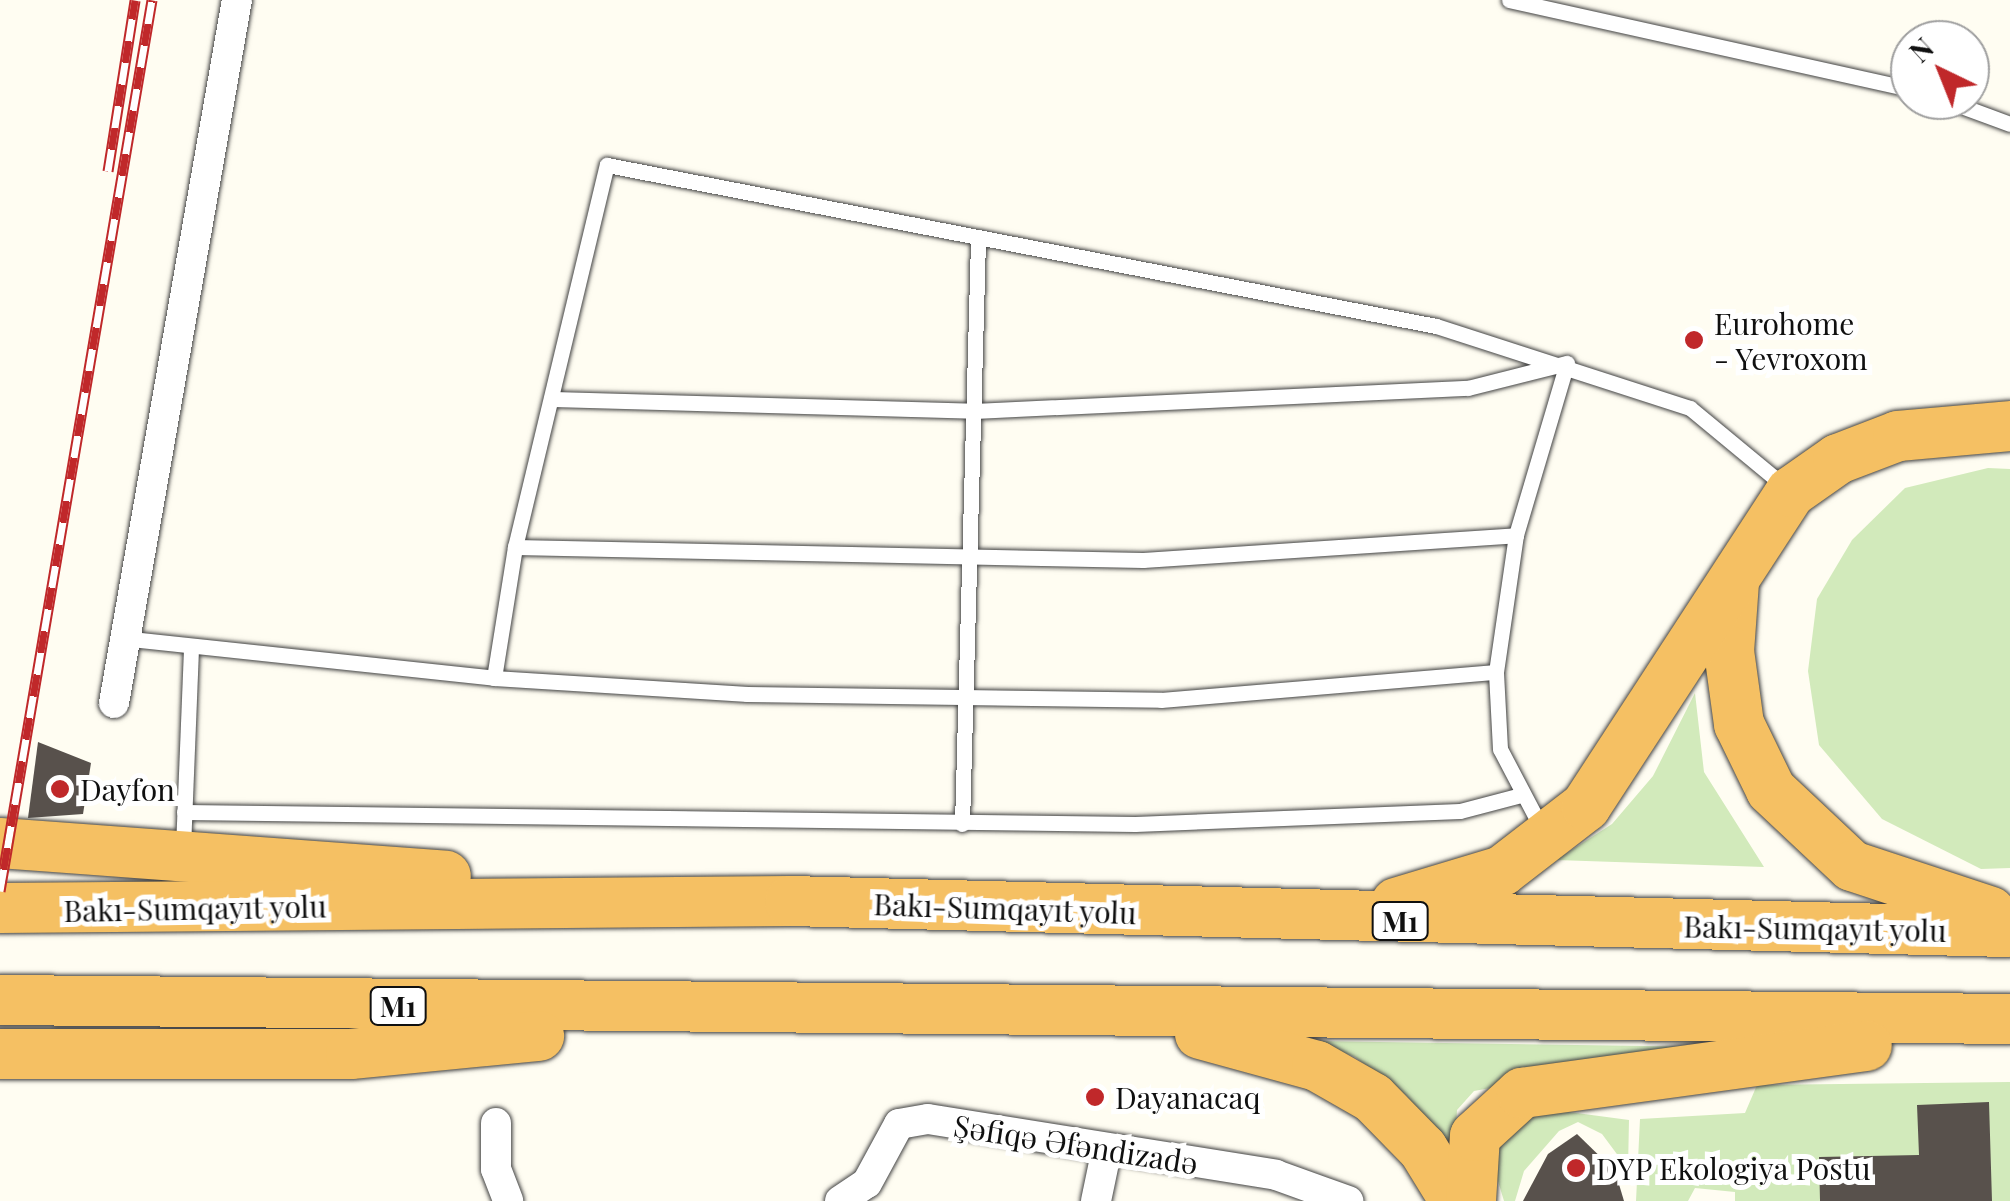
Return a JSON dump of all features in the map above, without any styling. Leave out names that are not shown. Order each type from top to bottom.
[{"type":"highway","points":[[1312,919],[1430,897],[1502,871],[1548,839],[1627,755],[1735,567],[1791,492],[1838,459],[1898,436],[2010,426]]},
{"type":"highway","points":[[1735,567],[1728,651],[1739,724],[1770,790],[1852,866],[2010,917]]},
{"type":"highway","points":[[0,843],[183,835],[790,902]]},
{"type":"highway","name":"Bakı-Sumqayıt yolu","points":[[0,908],[790,902],[1312,919],[2010,932]]},
{"type":"highway","name":"M1","points":[[0,1000],[796,1013],[2010,1018]]},
{"type":"highway","points":[[1052,1012],[1221,1037],[1316,1066],[1400,1123],[1455,1201]]},
{"type":"highway","points":[[0,1054],[352,1054],[796,1013]]},
{"type":"highway","points":[[1471,1201],[1475,1136],[1522,1093],[1733,1058],[2010,1032]]},
{"type":"street","points":[[114,703],[122,638],[237,0]]},
{"type":"street","name":"Şəfiqə Əfəndizadə","points":[[840,1201],[867,1183],[888,1138],[911,1120],[1106,1153],[1276,1176],[1348,1201]]},
{"type":"street","points":[[496,1123],[496,1169],[508,1201]]},
{"type":"street","points":[[1096,1201],[1106,1153]]},
{"type":"lane","points":[[1509,0],[1890,85]]},
{"type":"lane","points":[[494,678],[515,547],[607,164],[978,239],[1350,304],[1566,363],[1690,408],[1791,492]]},
{"type":"lane","points":[[962,824],[978,239]]},
{"type":"lane","points":[[553,400],[974,411],[1410,392],[1566,363]]},
{"type":"lane","points":[[1548,839],[1521,795],[1500,749],[1496,672],[1516,535],[1566,363]]},
{"type":"lane","points":[[515,547],[1144,560],[1516,535]]},
{"type":"lane","points":[[122,638],[191,649],[494,678],[748,694],[963,693],[1161,700],[1496,672]]},
{"type":"lane","points":[[191,649],[183,835],[1421,813],[1521,795]]},
{"type":"green space","points":[[1988,468],[2010,469],[2010,868],[1981,869],[1882,819],[1819,745],[1808,671],[1817,599],[1852,540],[1905,488]]},
{"type":"green space","points":[[1695,693],[1704,772],[1764,867],[1556,860],[1612,824],[1653,776]]},
{"type":"green space","points":[[1314,1041],[1715,1047],[1474,1091],[1457,1110],[1454,1160],[1407,1096],[1355,1057]]},
{"type":"green space","points":[[2010,1082],[2010,1201],[1735,1201],[1735,1192],[1695,1188],[1688,1201],[1636,1201],[1640,1119],[1745,1113],[1757,1085]]},
{"type":"green space","points":[[1539,1108],[1629,1120],[1628,1169],[1602,1134],[1578,1122],[1559,1131],[1524,1171],[1515,1201],[1504,1201],[1491,1158],[1500,1132]]},
{"type":"building","points":[[38,742],[91,763],[83,814],[28,818]]},
{"type":"building","points":[[1989,1102],[1992,1201],[1820,1201],[1819,1157],[1919,1155],[1917,1105]]},
{"type":"building","points":[[1577,1134],[1615,1171],[1624,1201],[1523,1201],[1548,1154]]},
{"type":"railway","points":[[108,171],[135,0]]},
{"type":"railway","points":[[0,891],[152,0]]},
{"type":"place","name":"Eurohome - Yevroxom","points":[[1694,340]]},
{"type":"place","name":"Dayfon","points":[[60,789]]},
{"type":"place","name":"Dayanacaq","points":[[1095,1097]]},
{"type":"place","name":"DYP Ekologiya Postu","points":[[1576,1168]]}]
